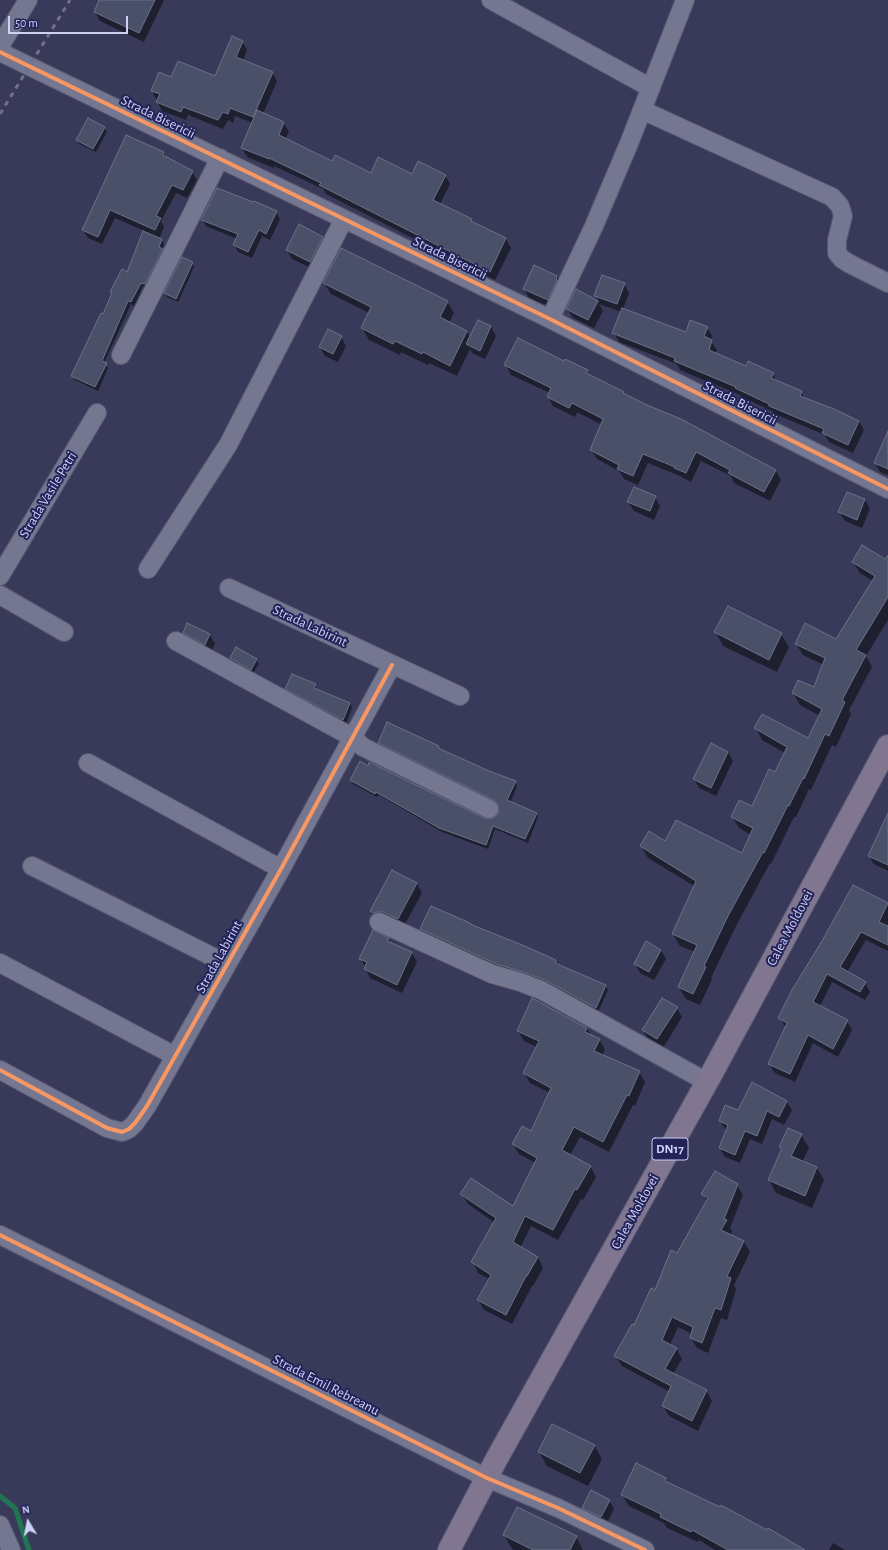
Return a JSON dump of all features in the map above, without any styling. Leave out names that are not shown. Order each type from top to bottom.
[{"type":"highway","name":"Calea Moldovei","points":[[449,1550],[487,1478],[707,1082],[888,746]]},
{"type":"street","points":[[0,46],[28,0]]},
{"type":"street","points":[[491,0],[651,88]]},
{"type":"street","points":[[550,319],[594,226],[651,88],[685,0]]},
{"type":"street","name":"Strada Bisericii","points":[[0,52],[550,319],[888,489]]},
{"type":"street","points":[[642,110],[832,197],[840,206],[843,216],[837,240],[837,253],[842,259],[850,264],[888,283]]},
{"type":"street","points":[[121,355],[220,158]]},
{"type":"street","points":[[148,570],[228,445],[344,219]]},
{"type":"street","name":"Strada Vasile Petri","points":[[0,576],[97,413]]},
{"type":"street","name":"Strada Labirint","points":[[229,588],[460,696]]},
{"type":"street","points":[[0,595],[64,632]]},
{"type":"street","points":[[176,641],[352,737],[363,747],[489,809]]},
{"type":"street","name":"Strada Labirint","points":[[0,1070],[107,1128],[122,1132],[135,1123],[147,1106],[281,869],[392,665]]},
{"type":"street","points":[[88,763],[281,869]]},
{"type":"street","name":"Strada Labirint","points":[[32,866],[227,964]]},
{"type":"street","points":[[379,922],[492,974],[541,990],[707,1082]]},
{"type":"street","points":[[0,962],[175,1056]]},
{"type":"street","name":"Strada Emil Rebreanu","points":[[0,1235],[487,1478],[558,1508],[645,1550]]},
{"type":"street","points":[[0,1525],[11,1550]]},
{"type":"building","points":[[99,0],[155,0],[139,33],[94,12]]},
{"type":"building","points":[[232,36],[243,41],[236,57],[273,72],[253,117],[230,108],[228,114],[223,112],[218,120],[183,107],[181,112],[156,102],[160,94],[151,91],[159,72],[171,77],[178,61],[215,76]]},
{"type":"building","points":[[257,110],[284,122],[279,135],[332,161],[335,155],[371,173],[378,157],[412,174],[418,161],[446,175],[433,200],[506,238],[490,272],[319,185],[321,183],[269,158],[241,148]]},
{"type":"building","points":[[88,118],[105,127],[93,149],[76,140]]},
{"type":"building","points":[[126,135],[164,152],[163,155],[193,171],[183,190],[172,185],[156,216],[161,218],[155,230],[110,210],[98,237],[82,230]]},
{"type":"building","points":[[217,188],[277,211],[266,234],[259,230],[248,252],[233,245],[238,234],[201,220]]},
{"type":"building","points":[[299,224],[323,237],[310,262],[286,250]]},
{"type":"building","points":[[143,231],[162,239],[159,247],[163,249],[145,284],[141,283],[131,302],[128,301],[102,361],[107,363],[95,387],[71,376],[101,313],[103,314],[112,293],[110,292],[122,269],[127,272]]},
{"type":"building","points":[[341,248],[448,301],[440,317],[467,331],[450,366],[423,352],[422,354],[395,341],[393,344],[361,328],[371,307],[323,283]]},
{"type":"building","points":[[182,257],[193,262],[176,299],[164,293]]},
{"type":"building","points":[[534,265],[557,276],[557,280],[548,300],[523,289]]},
{"type":"building","points":[[602,275],[625,283],[617,304],[594,296]]},
{"type":"building","points":[[576,289],[598,301],[588,320],[566,309]]},
{"type":"building","points":[[622,308],[686,332],[690,320],[708,327],[704,336],[712,340],[709,350],[746,366],[748,361],[774,373],[771,378],[802,391],[800,396],[834,409],[859,421],[848,445],[822,433],[824,429],[769,406],[769,404],[735,388],[736,387],[674,361],[675,358],[612,333]]},
{"type":"building","points":[[478,320],[491,326],[480,351],[466,344]]},
{"type":"building","points":[[328,329],[342,336],[333,354],[319,347]]},
{"type":"building","points":[[518,338],[564,361],[565,359],[588,370],[586,373],[624,392],[623,393],[681,419],[776,470],[764,492],[728,473],[730,470],[696,452],[686,473],[643,454],[633,476],[617,469],[619,465],[590,450],[603,419],[572,403],[569,408],[547,397],[551,388],[504,365]]},
{"type":"building","points":[[888,431],[888,469],[874,463]]},
{"type":"building","points":[[634,487],[656,496],[650,511],[627,502]]},
{"type":"building","points":[[847,492],[865,499],[857,520],[838,512]]},
{"type":"building","points":[[862,545],[885,559],[888,555],[888,597],[856,650],[866,655],[842,700],[845,702],[829,736],[825,734],[804,779],[803,778],[764,853],[763,852],[729,914],[704,966],[706,967],[693,994],[678,987],[697,945],[672,934],[696,881],[640,846],[649,831],[665,841],[676,820],[742,853],[753,828],[731,817],[739,800],[752,806],[769,769],[775,772],[787,747],[754,728],[762,714],[808,738],[822,709],[792,693],[798,680],[814,687],[825,658],[795,644],[805,623],[836,639],[875,576],[852,562]]},
{"type":"building","points":[[728,606],[782,633],[769,660],[714,632]]},
{"type":"building","points":[[187,623],[210,634],[205,645],[183,633]]},
{"type":"building","points":[[236,647],[257,659],[251,670],[230,658]]},
{"type":"building","points":[[292,674],[316,684],[314,688],[350,703],[343,720],[285,689]]},
{"type":"building","points":[[387,722],[439,746],[438,748],[489,771],[516,781],[507,800],[537,813],[525,839],[493,826],[486,845],[439,828],[376,792],[375,794],[350,780],[360,761],[368,766],[369,762],[484,818],[490,819],[498,814],[499,808],[494,800],[378,743]]},
{"type":"building","points":[[711,743],[728,752],[711,788],[693,779]]},
{"type":"building","points":[[888,813],[888,865],[868,856]]},
{"type":"building","points":[[392,870],[417,883],[398,919],[383,912],[374,913],[370,911]]},
{"type":"building","points":[[853,885],[888,903],[879,922],[888,926],[888,945],[861,932],[840,967],[866,982],[860,992],[827,974],[813,1002],[848,1020],[833,1049],[808,1035],[790,1074],[768,1064],[787,1023],[778,1018],[792,990],[822,941]]},
{"type":"building","points":[[431,906],[556,960],[555,963],[606,985],[596,1008],[545,980],[496,964],[420,929]]},
{"type":"building","points":[[373,930],[389,938],[387,941],[412,952],[397,985],[364,969],[367,962],[359,959]]},
{"type":"building","points":[[646,941],[661,950],[649,972],[634,964]]},
{"type":"building","points":[[532,998],[587,1028],[585,1032],[600,1039],[594,1051],[640,1071],[629,1096],[627,1095],[603,1142],[574,1127],[562,1150],[591,1166],[577,1190],[575,1189],[553,1230],[525,1216],[513,1242],[538,1257],[526,1276],[506,1315],[477,1300],[491,1275],[471,1262],[496,1218],[460,1194],[471,1178],[513,1206],[537,1158],[512,1144],[522,1126],[531,1131],[551,1088],[523,1073],[539,1041],[517,1031]]},
{"type":"building","points":[[662,998],[678,1007],[657,1039],[642,1030]]},
{"type":"building","points":[[752,1082],[787,1101],[779,1117],[767,1111],[757,1136],[745,1131],[735,1155],[719,1148],[728,1125],[719,1121],[725,1105],[738,1110]]},
{"type":"building","points":[[788,1128],[802,1134],[791,1156],[817,1167],[805,1196],[768,1180],[782,1148],[779,1147]]},
{"type":"building","points":[[715,1171],[738,1184],[724,1219],[727,1220],[721,1230],[744,1241],[727,1276],[731,1278],[721,1310],[715,1308],[702,1343],[690,1338],[693,1327],[672,1317],[662,1340],[677,1348],[665,1369],[707,1390],[692,1421],[662,1406],[671,1386],[614,1356],[632,1324],[634,1325],[651,1288],[655,1290],[671,1250],[677,1253],[708,1198],[701,1194]]},
{"type":"building","points":[[552,1424],[595,1445],[580,1473],[538,1452]]},
{"type":"building","points":[[636,1463],[666,1478],[665,1481],[720,1507],[721,1505],[767,1530],[768,1528],[805,1550],[728,1550],[692,1530],[691,1532],[660,1517],[661,1514],[621,1495]]},
{"type":"building","points":[[591,1490],[610,1500],[601,1517],[582,1508]]},
{"type":"building","points":[[517,1507],[577,1536],[570,1550],[533,1550],[503,1535]]},
{"type":"waterway","points":[[0,1496],[15,1508],[29,1550]]},
{"type":"railway","points":[[0,114],[70,0]]},
{"type":"cycle path","points":[[0,52],[550,319],[888,489]]},
{"type":"cycle path","points":[[0,1070],[107,1128],[122,1132],[129,1129],[135,1123],[147,1106],[281,869],[392,665]]},
{"type":"cycle path","points":[[0,1235],[487,1478],[558,1508],[645,1550]]}]
